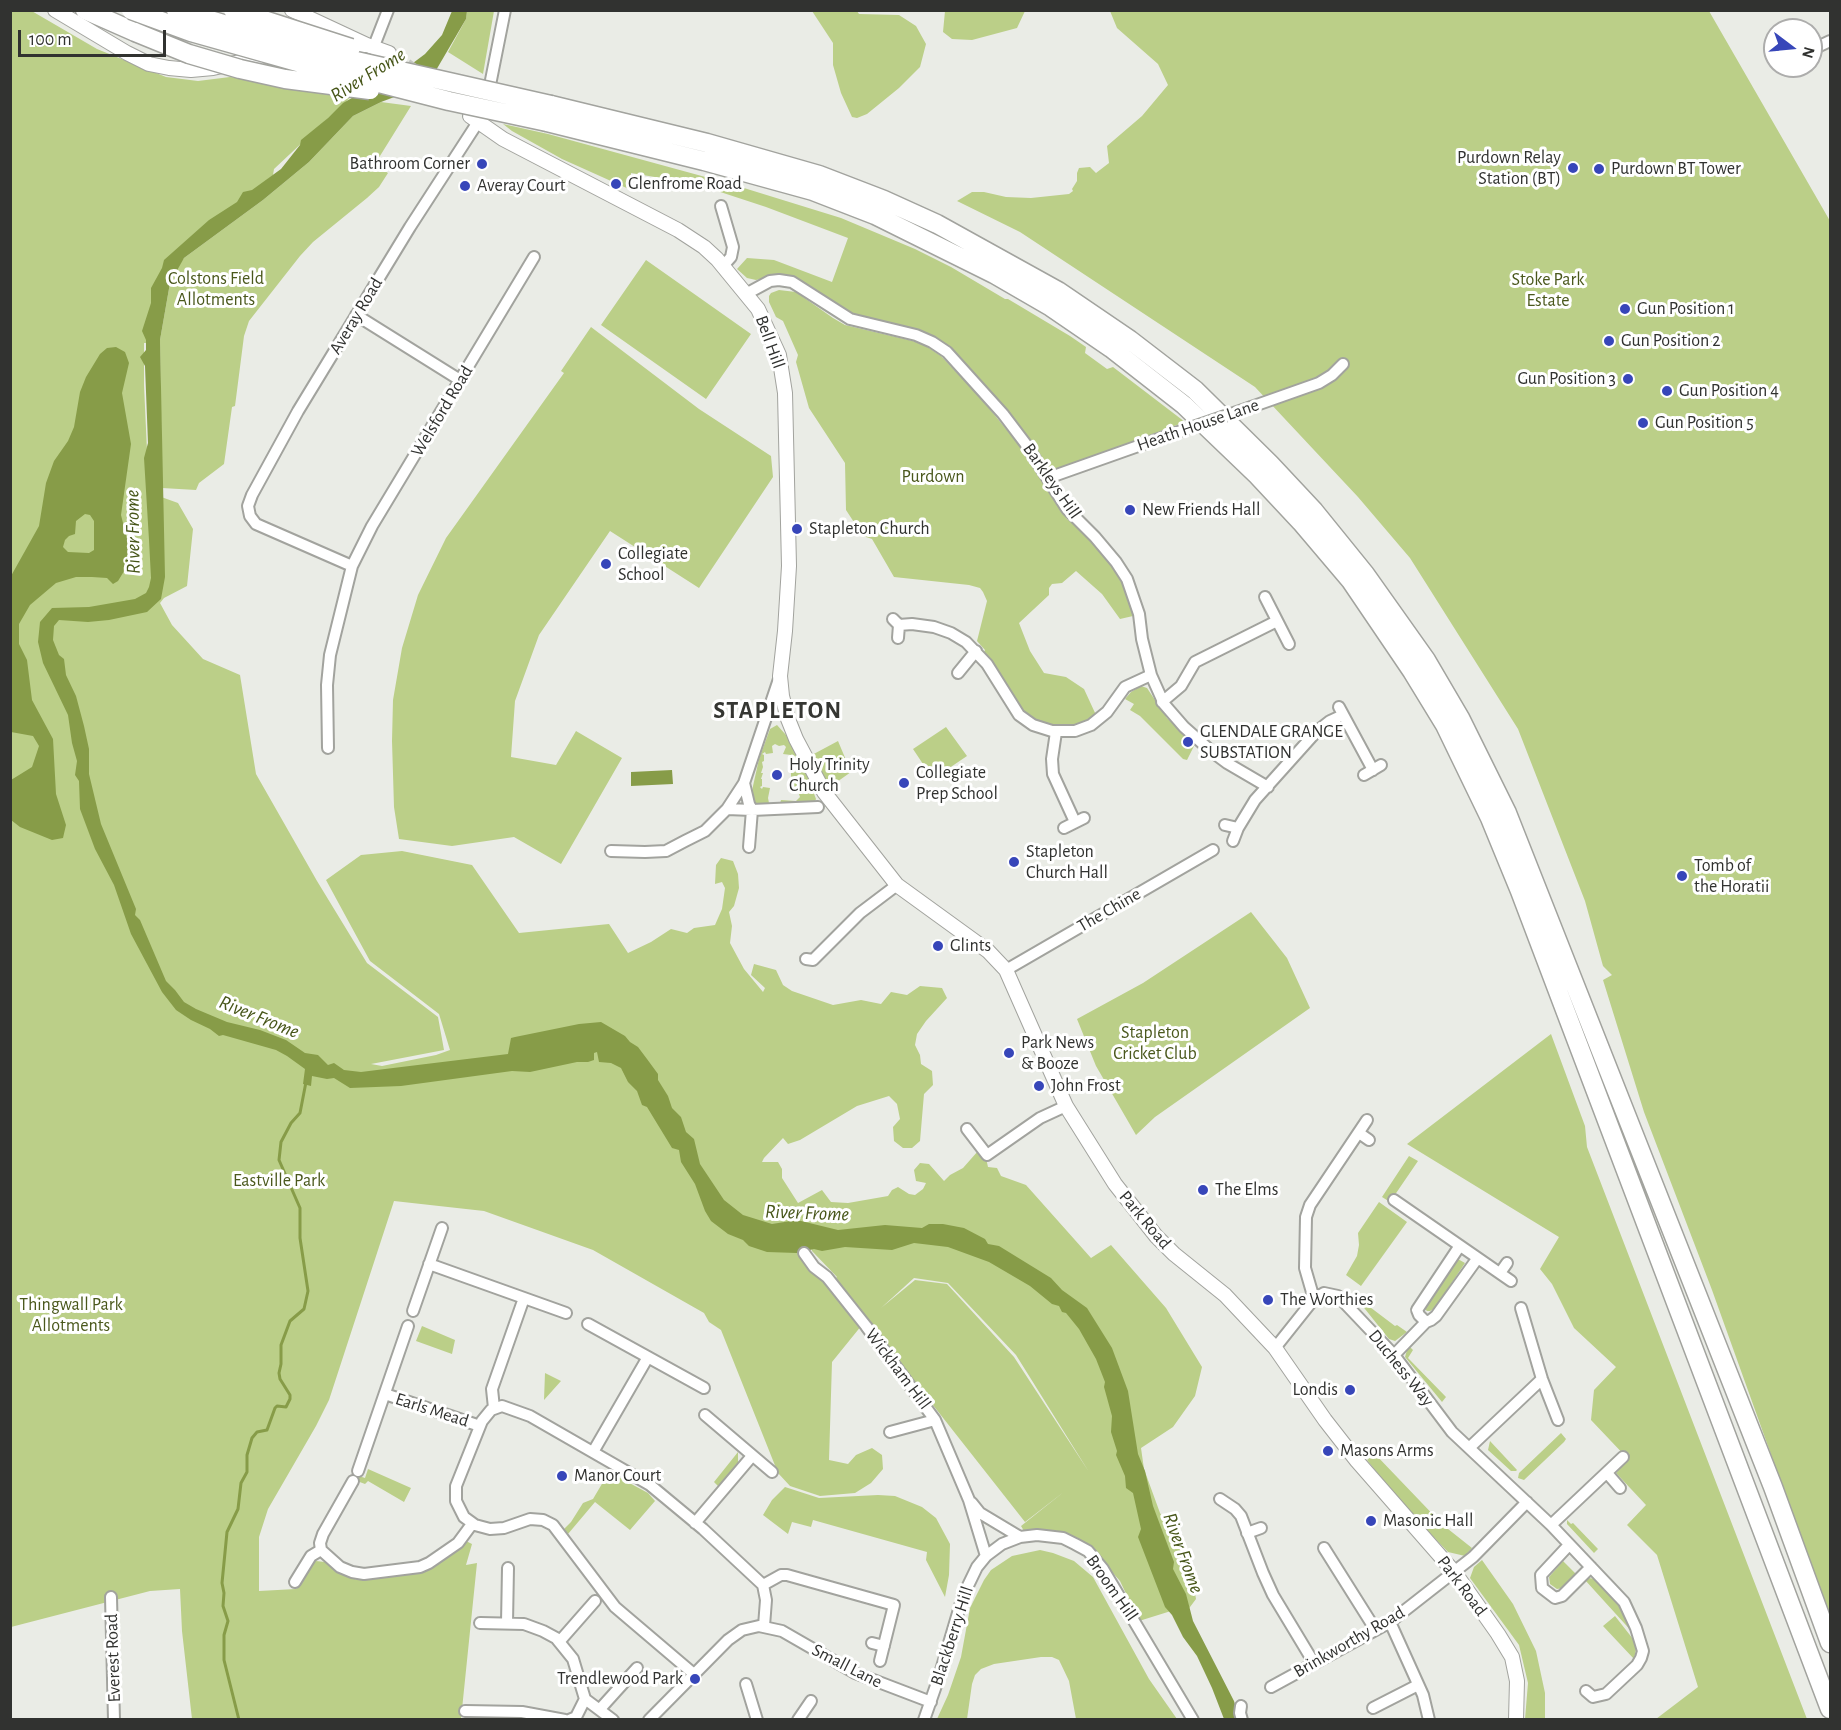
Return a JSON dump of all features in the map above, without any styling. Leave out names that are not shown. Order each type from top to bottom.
[{"type":"highway","points":[[86,10],[189,54],[240,69],[285,79],[549,114],[707,143],[819,175],[885,200],[937,224],[1058,291],[1130,340],[1195,390],[1314,511],[1365,574],[1426,660],[1460,718],[1507,813],[1760,1454],[1830,1643]]},
{"type":"highway","points":[[132,10],[224,41],[449,100]]},
{"type":"highway","points":[[176,10],[321,52],[454,82]]},
{"type":"highway","points":[[233,10],[549,114],[813,191],[875,215],[994,274],[1051,307],[1111,348],[1184,405],[1258,476],[1351,581],[1412,671],[1445,725],[1490,818],[1554,978],[1830,1709]]},
{"type":"main road","points":[[55,10],[127,53],[149,64],[170,68],[191,70],[213,68],[291,49],[327,45],[371,45]]},
{"type":"main road","points":[[286,10],[292,17],[296,29],[291,49]]},
{"type":"main road","points":[[292,10],[389,53]]},
{"type":"main road","name":"Bell Hill","points":[[476,121],[539,158],[678,230],[704,247],[723,266],[758,309],[779,355],[785,393],[789,566],[780,676],[786,711]]},
{"type":"main road","name":"Park Road","points":[[786,711],[796,739],[824,792],[897,885],[988,951],[1006,970],[1066,1106],[1108,1174],[1141,1219],[1174,1254],[1232,1302],[1275,1348],[1325,1420],[1357,1461],[1455,1574],[1512,1657],[1517,1681],[1516,1719]]},
{"type":"street","points":[[371,45],[388,10]]},
{"type":"street","points":[[476,121],[505,10]]},
{"type":"street","name":"Averay Road","points":[[352,566],[264,529],[250,516],[248,506],[298,411],[476,121]]},
{"type":"street","points":[[722,206],[732,255],[723,266]]},
{"type":"street","name":"Welsford Road","points":[[328,748],[327,685],[330,655],[352,566],[372,526],[534,257]]},
{"type":"street","name":"Barkleys Hill","points":[[746,294],[770,281],[792,282],[850,319],[916,335],[940,346],[1003,414],[1048,478],[1067,510],[1095,537],[1127,579],[1139,614],[1150,675],[1162,702],[1202,743],[1227,763],[1268,787]]},
{"type":"street","points":[[356,315],[460,380]]},
{"type":"street","name":"Heath House Lane","points":[[1048,478],[1319,383],[1332,375],[1343,363]]},
{"type":"street","points":[[1265,597],[1289,644]]},
{"type":"street","points":[[1162,702],[1181,686],[1195,662],[1278,621]]},
{"type":"street","points":[[898,638],[896,622],[925,625],[959,637],[976,651],[992,671],[1019,715],[1033,725],[1056,732],[1074,731],[1091,725],[1107,712],[1125,687],[1150,675]]},
{"type":"street","points":[[958,673],[976,651]]},
{"type":"street","points":[[612,851],[666,851],[705,831],[727,809],[744,783],[780,676]]},
{"type":"street","points":[[764,719],[774,713],[786,711]]},
{"type":"street","points":[[1233,842],[1251,805],[1316,732],[1341,711],[1373,770]]},
{"type":"street","points":[[1056,732],[1052,755],[1053,771],[1080,820],[1064,828]]},
{"type":"street","points":[[744,783],[752,810],[749,847]]},
{"type":"street","points":[[727,809],[818,807]]},
{"type":"street","points":[[1225,825],[1238,828]]},
{"type":"street","name":"The Chine","points":[[1006,970],[1213,850]]},
{"type":"street","points":[[806,959],[813,960],[860,913],[897,885]]},
{"type":"street","points":[[967,1128],[987,1155],[1040,1118],[1066,1106]]},
{"type":"street","points":[[1275,1348],[1314,1299],[1305,1269],[1306,1217],[1311,1205],[1367,1120]]},
{"type":"street","points":[[1359,1133],[1369,1140]]},
{"type":"street","points":[[1394,1200],[1511,1281]]},
{"type":"street","points":[[1411,1211],[1418,1201]]},
{"type":"street","points":[[413,1311],[442,1228]]},
{"type":"street","points":[[1426,1322],[1417,1310],[1459,1247]]},
{"type":"street","name":"Wickham Hill","points":[[804,1253],[814,1267],[827,1277],[866,1326],[935,1420],[969,1500],[986,1556]]},
{"type":"street","points":[[1394,1355],[1426,1322],[1436,1316],[1477,1259]]},
{"type":"street","points":[[1500,1273],[1507,1263]]},
{"type":"street","points":[[429,1264],[566,1313]]},
{"type":"street","name":"Duchess Way","points":[[1314,1299],[1324,1293],[1338,1296],[1394,1355],[1452,1432],[1551,1525],[1624,1602],[1636,1628],[1643,1652],[1637,1665],[1606,1694],[1593,1697],[1586,1691]]},
{"type":"street","points":[[494,1408],[492,1389],[524,1298]]},
{"type":"street","points":[[1521,1308],[1542,1379],[1558,1420]]},
{"type":"street","points":[[588,1324],[704,1388]]},
{"type":"street","name":"Earls Mead","points":[[321,1550],[320,1542],[323,1534],[356,1476],[408,1326]]},
{"type":"street","points":[[593,1452],[648,1357]]},
{"type":"street","points":[[1469,1448],[1542,1379]]},
{"type":"street","name":"Earls Mead","points":[[385,1395],[480,1426]]},
{"type":"street","points":[[649,1719],[695,1676],[728,1640],[746,1629],[765,1626],[766,1600],[763,1585],[650,1485],[534,1419],[509,1407],[494,1408],[484,1417],[456,1486],[459,1508],[464,1517],[472,1524],[483,1528],[497,1529],[534,1519],[547,1521],[554,1525],[615,1607],[695,1676]]},
{"type":"street","points":[[705,1415],[772,1472]]},
{"type":"street","points":[[890,1432],[935,1420]]},
{"type":"street","points":[[695,1523],[752,1456]]},
{"type":"street","points":[[1551,1525],[1623,1457]]},
{"type":"street","points":[[1607,1473],[1620,1488]]},
{"type":"street","points":[[1220,1499],[1241,1516],[1273,1594],[1314,1663]]},
{"type":"street","name":"Wickham Hill","points":[[969,1500],[980,1513],[1020,1537]]},
{"type":"street","points":[[1455,1574],[1527,1502]]},
{"type":"street","points":[[296,1582],[311,1556],[321,1550],[340,1567],[352,1572],[364,1574],[420,1567],[458,1543],[472,1524]]},
{"type":"street","points":[[1247,1533],[1261,1528]]},
{"type":"street","name":"Broom Hill","points":[[986,1556],[1002,1544],[1020,1537],[1063,1538],[1088,1551],[1103,1569],[1193,1719]]},
{"type":"street","points":[[1569,1545],[1541,1575],[1542,1588],[1555,1598],[1562,1596],[1591,1567]]},
{"type":"street","points":[[1324,1548],[1375,1629]]},
{"type":"street","name":"Blackberry Hill","points":[[924,1719],[932,1702],[963,1596],[977,1567],[986,1556]]},
{"type":"street","points":[[507,1623],[508,1568]]},
{"type":"street","name":"Brinkworthy Road","points":[[1271,1687],[1390,1622],[1455,1574]]},
{"type":"street","points":[[763,1585],[781,1575],[787,1575],[898,1606],[880,1661]]},
{"type":"street","name":"Everest Road","points":[[111,1597],[114,1719]]},
{"type":"street","points":[[559,1642],[595,1601]]},
{"type":"street","points":[[1390,1622],[1418,1685],[1429,1719]]},
{"type":"street","points":[[480,1623],[507,1623],[533,1627],[559,1642],[573,1659],[585,1698],[613,1719]]},
{"type":"street","name":"Small Lane","points":[[765,1626],[782,1631],[855,1673],[932,1702]]},
{"type":"street","points":[[872,1643],[884,1646]]},
{"type":"street","points":[[600,1709],[637,1668]]},
{"type":"street","points":[[746,1684],[757,1719]]},
{"type":"street","points":[[1373,1708],[1418,1685]]},
{"type":"street","points":[[465,1710],[522,1713],[570,1719],[576,1717],[585,1698]]},
{"type":"street","points":[[798,1719],[811,1701]]},
{"type":"street","points":[[1241,1706],[1242,1719]]},
{"type":"green space","points":[[30,10],[97,49],[166,77],[198,81],[230,77],[262,83],[311,86],[354,94],[274,169],[273,175],[180,252],[148,343],[144,343],[144,385],[149,495],[153,494],[178,503],[193,529],[187,586],[164,598],[160,603],[172,625],[203,659],[240,675],[256,774],[367,963],[438,1017],[444,1050],[371,1064],[382,1066],[450,1050],[439,1014],[370,961],[326,880],[361,855],[402,851],[472,865],[519,933],[609,924],[628,953],[671,929],[687,933],[694,928],[715,925],[722,909],[725,888],[722,882],[715,884],[716,865],[721,858],[733,861],[738,874],[739,888],[734,906],[729,912],[732,926],[730,943],[744,969],[763,992],[765,988],[751,975],[754,964],[776,970],[783,985],[792,991],[833,1005],[861,1000],[881,1004],[891,992],[907,995],[920,986],[942,988],[947,998],[917,1034],[915,1045],[921,1064],[932,1071],[933,1085],[924,1094],[920,1141],[912,1148],[903,1148],[894,1141],[893,1127],[900,1119],[897,1104],[889,1096],[857,1106],[800,1140],[788,1144],[783,1138],[762,1162],[778,1162],[782,1169],[782,1178],[798,1203],[822,1190],[831,1202],[848,1203],[888,1196],[898,1187],[915,1195],[923,1189],[926,1183],[916,1181],[914,1170],[920,1163],[929,1164],[944,1181],[963,1168],[978,1151],[986,1158],[988,1167],[997,1168],[1001,1176],[1026,1185],[1091,1258],[1111,1245],[1166,1308],[1202,1367],[1195,1396],[1173,1427],[1141,1448],[1144,1469],[1160,1513],[1188,1553],[1196,1599],[1187,1611],[1171,1611],[1139,1621],[1120,1581],[1089,1546],[1058,1531],[1024,1531],[1021,1526],[1065,1491],[1025,1522],[866,1320],[832,1362],[829,1460],[848,1464],[856,1455],[872,1448],[882,1455],[883,1469],[871,1483],[855,1493],[820,1496],[790,1486],[778,1473],[721,1330],[709,1322],[704,1313],[593,1250],[484,1211],[394,1201],[329,1400],[268,1509],[259,1537],[259,1591],[296,1589],[309,1565],[316,1561],[325,1562],[357,1580],[426,1571],[446,1559],[466,1541],[472,1544],[466,1565],[477,1563],[461,1719],[192,1719],[182,1631],[180,1589],[150,1591],[11,1627],[10,11]],"holes":[[[811,1247],[812,1251],[837,1277],[827,1285],[815,1274],[799,1251]],[[914,1278],[948,1283],[1016,1355],[1089,1472],[1014,1357],[947,1284],[915,1280],[881,1308]]]},
{"type":"green space","points":[[945,10],[1025,11],[1017,28],[972,40],[952,39],[943,32]]},
{"type":"green space","points":[[467,11],[494,11],[483,74],[448,52],[466,19]]},
{"type":"green space","points":[[812,11],[857,11],[859,14],[899,15],[916,26],[926,44],[920,67],[867,114],[857,118],[852,117],[841,93],[833,65],[833,43]]},
{"type":"green space","name":"Stoke Park Estate","points":[[1110,11],[1709,11],[1830,221],[1830,1619],[1712,1290],[1644,1112],[1603,980],[1612,975],[1603,966],[1585,901],[1518,729],[1410,558],[1358,497],[1255,387],[1020,232],[957,201],[972,192],[1031,198],[1069,194],[1073,191],[1077,181],[1079,168],[1090,167],[1096,173],[1109,163],[1107,146],[1142,116],[1168,85],[1158,64],[1117,28]]},
{"type":"green space","name":"Colstons Field Allotments","points":[[381,102],[411,106],[375,164],[388,173],[379,187],[313,242],[249,321],[244,336],[235,406],[232,407],[224,464],[199,483],[196,490],[162,488],[160,340],[170,283],[177,267],[184,258],[263,200],[309,162],[353,116]]},
{"type":"green space","points":[[503,124],[731,184],[841,218],[915,249],[951,267],[1070,336],[1086,347],[1085,353],[1107,369],[1113,367],[1185,422],[1055,470],[1049,469],[1032,445],[936,339],[924,332],[863,318],[769,277],[756,280],[747,278],[737,269],[747,258],[774,260],[832,282],[848,238],[696,184],[631,173],[631,190],[562,159]]},
{"type":"green space","points":[[646,260],[751,334],[706,399],[601,325]]},
{"type":"green space","name":"Purdown","points":[[779,290],[796,292],[845,325],[913,341],[941,356],[979,396],[1020,446],[1067,519],[1090,538],[1114,567],[1124,586],[1133,616],[1120,619],[1102,594],[1076,571],[1062,583],[1052,584],[1049,588],[1049,595],[1019,623],[1030,651],[1044,673],[1066,677],[1084,689],[1096,715],[1092,719],[1076,726],[1055,727],[1036,721],[1021,710],[984,652],[985,650],[977,641],[987,601],[980,588],[894,577],[872,539],[863,536],[846,510],[845,463],[809,408],[796,362],[798,355],[783,321],[776,317],[769,302],[771,293]]},
{"type":"green space","points":[[591,327],[699,409],[771,456],[773,477],[699,588],[610,531],[539,635],[515,701],[511,757],[556,765],[576,731],[622,758],[561,864],[514,837],[452,846],[399,839],[394,807],[393,700],[402,648],[418,595],[446,538],[564,373],[561,371]]},
{"type":"green space","points":[[1141,686],[1147,688],[1167,718],[1189,738],[1186,742],[1189,744],[1193,741],[1194,746],[1187,760],[1183,759],[1140,716],[1130,710],[1134,704],[1125,699]]},
{"type":"green space","points":[[777,725],[802,761],[816,799],[814,804],[780,804],[781,800],[796,801],[800,797],[797,789],[787,789],[791,788],[791,769],[798,771],[799,763],[791,763],[794,756],[783,754],[786,747],[775,744],[772,746],[773,753],[762,754],[764,761],[761,773],[763,773],[762,786],[760,787],[770,788],[769,803],[758,808],[752,804],[751,795],[759,759],[770,729]]},
{"type":"green space","points":[[946,727],[967,756],[933,779],[913,749]]},
{"type":"green space","points":[[838,741],[851,772],[827,789],[810,756]]},
{"type":"green space","name":"Stapleton Cricket Club","points":[[1251,912],[1287,958],[1310,1008],[1155,1117],[1136,1135],[1096,1066],[1077,1019],[1143,983]]},
{"type":"green space","points":[[1551,1034],[1585,1126],[1587,1147],[1807,1719],[1656,1719],[1698,1687],[1657,1555],[1627,1525],[1646,1505],[1616,1473],[1628,1459],[1591,1420],[1594,1390],[1616,1367],[1574,1328],[1552,1284],[1540,1269],[1559,1237],[1407,1144]]},
{"type":"green space","points":[[1409,1156],[1418,1161],[1390,1202],[1382,1197]]},
{"type":"green space","points":[[1379,1202],[1407,1222],[1361,1286],[1346,1275],[1357,1256],[1358,1233]]},
{"type":"green space","points":[[1456,1258],[1465,1263],[1435,1308],[1427,1311],[1424,1308]]},
{"type":"green space","points":[[1358,1298],[1395,1326],[1407,1332],[1395,1341],[1389,1339]]},
{"type":"green space","points":[[422,1326],[455,1340],[452,1354],[416,1341]]},
{"type":"green space","points":[[1410,1347],[1413,1350],[1408,1358],[1446,1397],[1442,1402],[1405,1357]]},
{"type":"green space","points":[[545,1373],[561,1381],[544,1400]]},
{"type":"green space","points":[[1561,1433],[1566,1439],[1564,1442],[1524,1480],[1518,1478],[1519,1473]]},
{"type":"green space","points":[[1490,1441],[1516,1471],[1511,1471],[1488,1450]]},
{"type":"green space","points":[[738,1452],[738,1464],[719,1487],[714,1482]]},
{"type":"green space","points":[[1375,1454],[1443,1525],[1472,1548],[1465,1556],[1448,1552],[1402,1504],[1367,1460]]},
{"type":"green space","points":[[368,1469],[411,1488],[404,1502],[368,1481],[365,1484],[357,1481],[359,1476],[365,1478]]},
{"type":"green space","points":[[609,1472],[648,1493],[655,1501],[630,1530],[595,1502],[568,1534],[564,1529],[583,1503],[593,1499]]},
{"type":"green space","points":[[785,1487],[819,1498],[895,1496],[922,1507],[936,1518],[950,1544],[949,1575],[945,1597],[926,1560],[927,1552],[813,1520],[811,1527],[792,1522],[788,1534],[763,1515],[772,1500]]},
{"type":"green space","points":[[1567,1520],[1573,1523],[1598,1549],[1594,1553],[1567,1524]]},
{"type":"green space","points":[[1040,1550],[1074,1561],[1093,1577],[1149,1679],[1177,1719],[1076,1719],[1069,1681],[1059,1660],[1052,1657],[1041,1657],[994,1664],[981,1669],[975,1675],[972,1684],[967,1719],[937,1719],[961,1657],[970,1608],[984,1580],[991,1570],[1012,1556]]},
{"type":"green space","points":[[1482,1560],[1513,1604],[1536,1651],[1545,1693],[1545,1719],[1525,1719],[1528,1683],[1519,1645],[1470,1578],[1474,1567]]},
{"type":"green space","points":[[1563,1561],[1577,1575],[1563,1588],[1557,1589],[1550,1584],[1549,1577]]},
{"type":"green space","points":[[1597,1579],[1620,1601],[1634,1634],[1585,1580]]},
{"type":"green space","points":[[1615,1616],[1633,1639],[1636,1650],[1634,1659],[1603,1626]]},
{"type":"shaded area","points":[[452,11],[467,11],[466,19],[435,72],[405,93],[353,116],[309,162],[263,200],[184,258],[170,283],[160,340],[165,577],[161,599],[147,612],[109,620],[88,622],[59,620],[54,626],[53,640],[59,655],[64,659],[66,675],[76,696],[84,726],[89,749],[89,774],[101,824],[136,909],[135,915],[140,920],[166,981],[184,1002],[227,1022],[260,1030],[286,1040],[305,1053],[318,1055],[328,1065],[334,1063],[344,1070],[361,1072],[508,1054],[511,1038],[579,1024],[601,1022],[625,1036],[647,1059],[658,1074],[658,1080],[672,1108],[681,1117],[686,1132],[694,1139],[700,1164],[724,1200],[743,1215],[772,1224],[797,1220],[838,1230],[885,1225],[922,1228],[929,1224],[964,1228],[985,1239],[988,1244],[999,1246],[1051,1278],[1062,1290],[1087,1308],[1112,1348],[1128,1391],[1138,1454],[1145,1471],[1153,1506],[1174,1562],[1173,1569],[1186,1594],[1193,1621],[1234,1701],[1239,1719],[1224,1719],[1197,1656],[1165,1607],[1138,1537],[1141,1529],[1133,1493],[1126,1488],[1125,1476],[1116,1455],[1117,1451],[1111,1432],[1112,1416],[1104,1387],[1105,1382],[1096,1359],[1079,1329],[1059,1306],[1052,1304],[1030,1286],[989,1262],[948,1247],[914,1243],[892,1250],[845,1247],[822,1251],[814,1249],[797,1253],[767,1252],[749,1246],[711,1221],[695,1184],[681,1162],[679,1150],[672,1148],[647,1107],[642,1105],[637,1091],[628,1082],[621,1068],[611,1063],[599,1062],[597,1052],[594,1053],[594,1060],[588,1062],[577,1062],[530,1072],[512,1071],[401,1086],[350,1088],[334,1078],[312,1076],[311,1086],[303,1084],[305,1069],[287,1056],[276,1050],[223,1035],[219,1036],[176,1010],[162,992],[131,934],[114,885],[95,849],[80,809],[79,781],[75,775],[77,761],[68,715],[43,663],[38,642],[40,622],[52,608],[89,607],[135,599],[146,593],[149,587],[151,578],[144,458],[148,443],[145,366],[140,357],[146,350],[146,340],[142,331],[151,303],[151,288],[164,260],[209,220],[237,202],[243,192],[252,190],[281,169],[300,145],[301,140],[343,103],[397,75],[425,54],[442,35]]},
{"type":"shaded area","points":[[116,347],[125,352],[129,363],[122,393],[131,444],[121,515],[127,539],[129,563],[118,581],[113,584],[107,578],[92,577],[76,577],[56,583],[30,605],[19,624],[19,644],[27,660],[32,700],[53,739],[56,794],[66,825],[63,838],[52,840],[20,827],[11,820],[11,780],[32,767],[39,746],[33,736],[11,732],[11,576],[39,526],[46,483],[54,461],[68,441],[74,427],[80,392],[86,377],[100,354],[107,348]],"holes":[[[85,514],[90,515],[94,521],[94,550],[89,553],[68,552],[63,547],[65,540],[75,534],[76,521]]]},
{"type":"shaded area","points":[[672,770],[673,784],[631,786],[631,772]]},
{"type":"waterway","points":[[239,1720],[224,1660],[224,1635],[228,1621],[223,1606],[222,1583],[227,1532],[238,1509],[241,1483],[247,1472],[247,1455],[252,1438],[257,1432],[267,1430],[275,1408],[277,1406],[286,1407],[290,1399],[280,1379],[281,1345],[290,1321],[304,1309],[308,1291],[300,1238],[300,1208],[279,1160],[281,1142],[291,1123],[300,1113],[306,1082]]},
{"type":"tunnel","points":[[389,53],[417,73]]},
{"type":"place","name":"Bathroom Corner","points":[[482,164]]},
{"type":"place","name":"Purdown Relay Station (BT)","points":[[1573,168]]},
{"type":"place","name":"Purdown BT Tower","points":[[1599,169]]},
{"type":"place","name":"Glenfrome Road","points":[[616,184]]},
{"type":"place","name":"Averay Court","points":[[465,186]]},
{"type":"place","name":"Gun Position 1","points":[[1625,309]]},
{"type":"place","name":"Gun Position 2","points":[[1609,341]]},
{"type":"place","name":"Gun Position 3","points":[[1628,379]]},
{"type":"place","name":"Gun Position 4","points":[[1667,391]]},
{"type":"place","name":"Gun Position 5","points":[[1643,423]]},
{"type":"place","name":"New Friends Hall","points":[[1130,510]]},
{"type":"place","name":"Stapleton Church","points":[[797,529]]},
{"type":"place","name":"Collegiate School","points":[[606,564]]},
{"type":"place","name":"GLENDALE GRANGE SUBSTATION","points":[[1188,742]]},
{"type":"place","name":"Holy Trinity Church","points":[[777,775]]},
{"type":"place","name":"Collegiate Prep School","points":[[904,783]]},
{"type":"place","name":"Stapleton Church Hall","points":[[1014,862]]},
{"type":"place","name":"Tomb of the Horatii","points":[[1682,876]]},
{"type":"place","name":"Glints","points":[[938,946]]},
{"type":"place","name":"Park News & Booze","points":[[1009,1053]]},
{"type":"place","name":"John Frost","points":[[1039,1086]]},
{"type":"place","name":"The Elms","points":[[1203,1190]]},
{"type":"place","name":"The Worthies","points":[[1268,1300]]},
{"type":"place","name":"Londis","points":[[1350,1390]]},
{"type":"place","name":"Masons Arms","points":[[1328,1451]]},
{"type":"place","name":"Manor Court","points":[[562,1476]]},
{"type":"place","name":"Masonic Hall","points":[[1371,1521]]},
{"type":"place","name":"Trendlewood Park","points":[[695,1679]]},
{"type":"district","name":"STAPLETON","points":[[778,711]]},
{"type":"water label","name":"River Frome","points":[[368,75]]},
{"type":"water label","name":"River Frome","points":[[133,532]]},
{"type":"water label","name":"River Frome","points":[[259,1017]]},
{"type":"water label","name":"River Frome","points":[[807,1213]]},
{"type":"water label","name":"River Frome","points":[[1183,1553]]},
{"type":"park label","name":"Eastville Park","points":[[279,1181]]},
{"type":"park label","name":"Thingwall Park Allotments","points":[[71,1315]]}]
